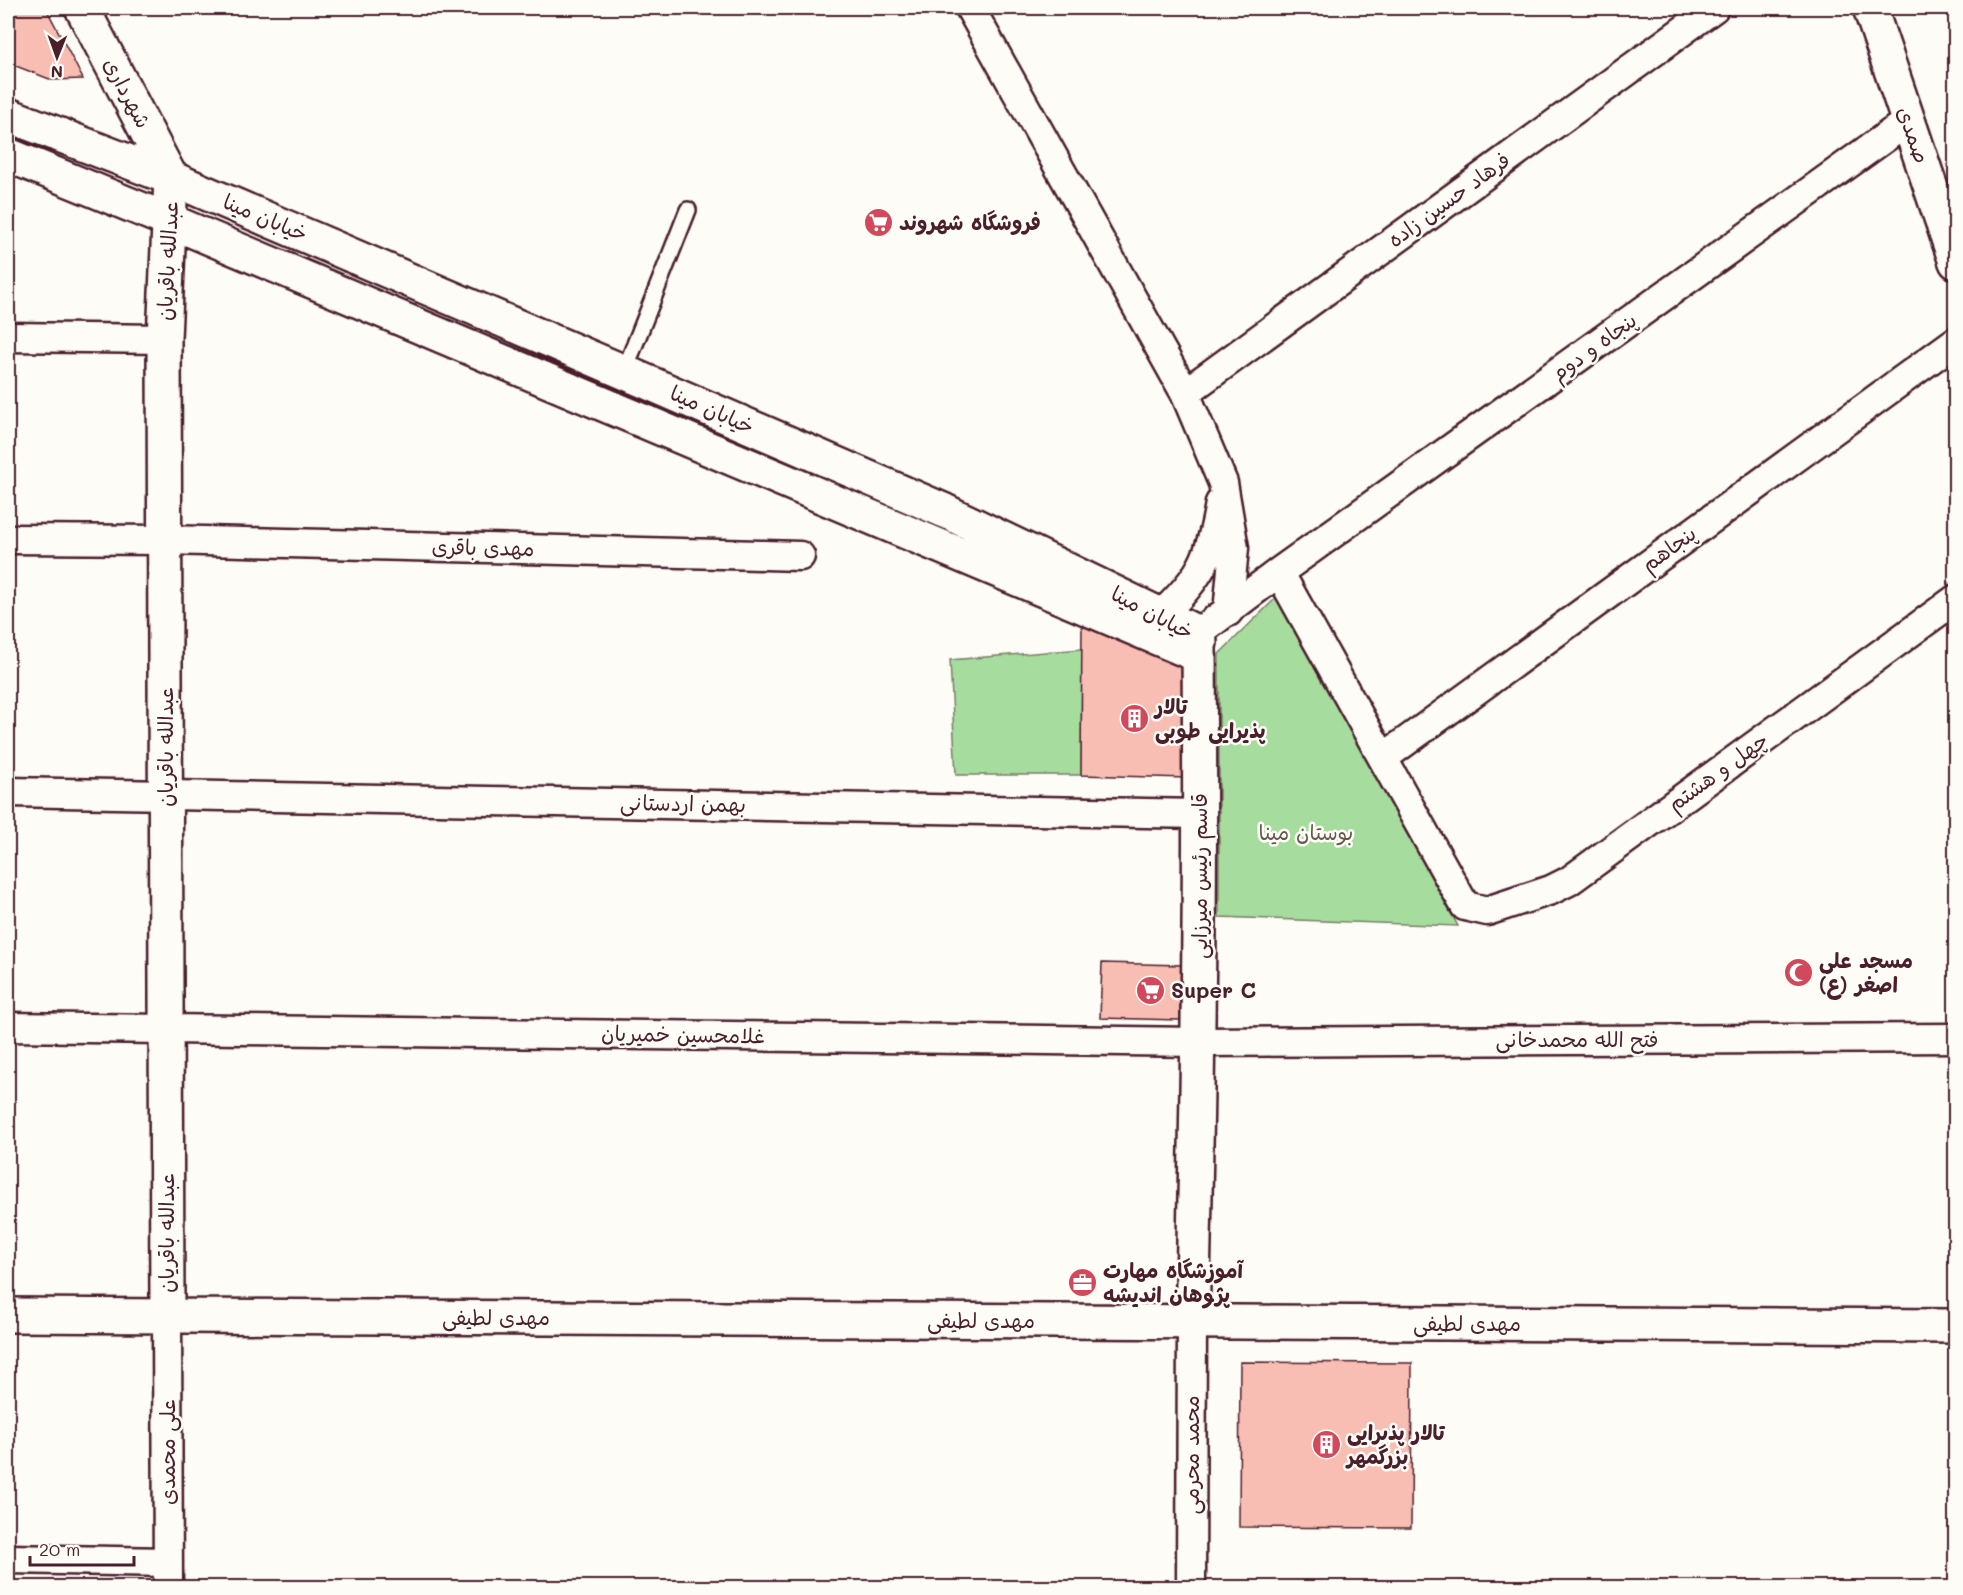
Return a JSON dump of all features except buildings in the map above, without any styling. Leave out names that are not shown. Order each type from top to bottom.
[{"type":"street","name":"شهرداری","points":[[82,8],[171,178]]},
{"type":"street","points":[[970,8],[1185,393],[1223,483],[1234,548],[1228,612]]},
{"type":"street","name":"فرهاد حسین زاده","points":[[1185,393],[1714,8]]},
{"type":"street","name":"صمدی","points":[[1870,8],[1908,121],[1947,209],[1956,262]]},
{"type":"street","name":"خیابان مینا","points":[[8,115],[171,178],[945,511],[1161,615],[1199,640],[1195,651],[1188,651],[170,220],[8,155]]},
{"type":"street","name":"پنجاه و دوم","points":[[1199,640],[1228,612],[1279,572],[1908,121]]},
{"type":"street","name":"عبدالله باقریان","points":[[168,1316],[164,339],[171,178]]},
{"type":"street","points":[[8,337],[164,339]]},
{"type":"street","name":"پنجاهم","points":[[1383,758],[1956,341]]},
{"type":"street","points":[[1161,615],[1186,591],[1203,567],[1212,545],[1223,483]]},
{"type":"street","name":"مهدی باقری","points":[[8,539],[165,540],[800,556]]},
{"type":"street","points":[[1279,572],[1383,758]]},
{"type":"street","name":"چهل و هشتم","points":[[1383,758],[1465,906],[1487,911],[1551,890],[1569,881],[1956,599]]},
{"type":"street","name":"قاسم رئیس میرزایی","points":[[1192,1322],[1199,1042],[1201,814],[1199,640]]},
{"type":"street","name":"بهمن اردستانی","points":[[8,792],[1201,814]]},
{"type":"street","name":"غلامحسین خمیریان","points":[[8,1027],[1199,1042]]},
{"type":"street","name":"فتح الله محمدخانی","points":[[1199,1042],[1956,1038]]},
{"type":"street","name":"مهدی لطیفی","points":[[8,1315],[1956,1326]]},
{"type":"street","name":"علی محمدی","points":[[168,1316],[168,1575]]},
{"type":"street","name":"محمد محرمی","points":[[1191,1587],[1192,1322]]},
{"type":"street","points":[[8,1559],[168,1575]]},
{"type":"lane","points":[[624,372],[688,210]]},
{"type":"green space","name":"بوستان مینا","points":[[1277,597],[1458,926],[1219,917],[1219,654]]},
{"type":"green space","points":[[1082,649],[1081,775],[956,775],[950,660]]},
{"type":"place","name":"فروشگاه شهروند","points":[[878,223]]},
{"type":"place","name":"تالار پذیرایی طوبی","points":[[1134,719]]},
{"type":"place","name":"مسجد علی اصغر (ع)","points":[[1798,973]]},
{"type":"place","name":"Super C","points":[[1150,991]]},
{"type":"place","name":"آموزشگاه مهارت پژوهان اندیشه","points":[[1082,1283]]},
{"type":"place","name":"تالار پذیرایی بزرگمهر","points":[[1326,1445]]}]
